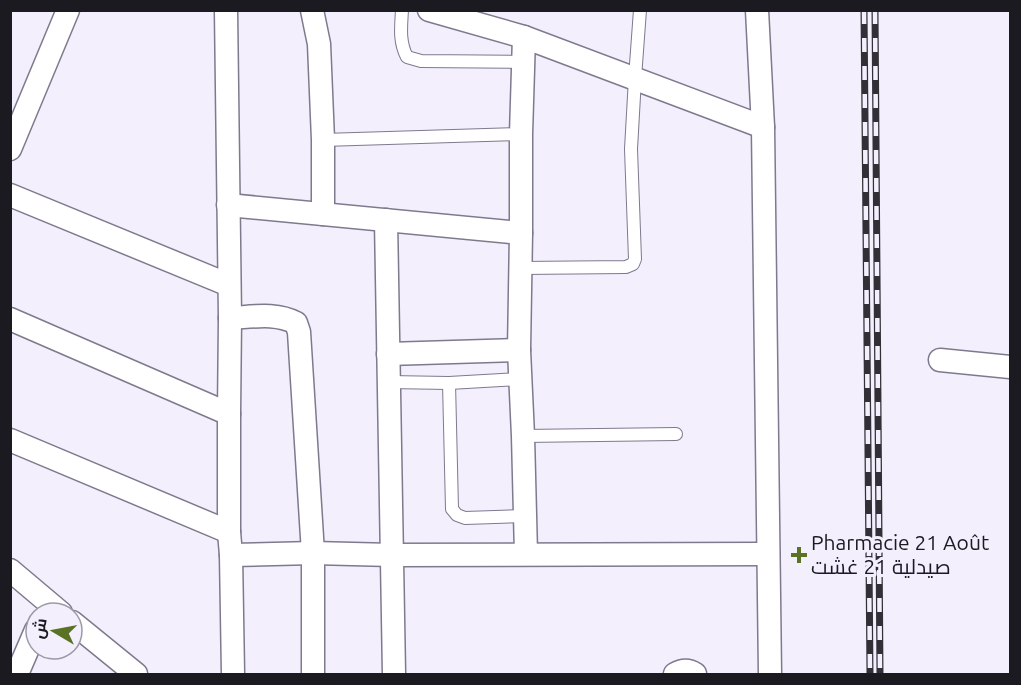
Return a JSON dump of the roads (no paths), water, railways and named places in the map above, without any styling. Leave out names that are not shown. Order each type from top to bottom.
[{"type":"street","points":[[10,149],[68,10]]},
{"type":"street","points":[[226,10],[232,675]]},
{"type":"street","points":[[312,10],[319,45],[323,140],[322,214]]},
{"type":"street","points":[[429,10],[524,37],[763,127]]},
{"type":"street","points":[[758,10],[763,127],[770,675]]},
{"type":"street","points":[[524,37],[519,350],[526,554]]},
{"type":"street","points":[[10,195],[229,285]]},
{"type":"street","points":[[228,205],[521,233]]},
{"type":"street","points":[[386,220],[394,675]]},
{"type":"street","points":[[230,318],[275,316],[296,323],[299,332],[313,553],[313,675]]},
{"type":"street","points":[[10,319],[229,414]]},
{"type":"street","points":[[388,354],[519,350]]},
{"type":"street","points":[[940,360],[1011,367]]},
{"type":"street","points":[[10,440],[229,532]]},
{"type":"street","points":[[231,555],[313,553],[392,555],[768,554]]},
{"type":"street","points":[[10,570],[43,601]]},
{"type":"street","points":[[84,632],[136,675]]},
{"type":"street","points":[[16,675],[24,657]]},
{"type":"street","points":[[675,675],[682,671],[695,675]]},
{"type":"lane","points":[[402,10],[400,36],[407,57],[421,61],[523,62]]},
{"type":"lane","points":[[520,268],[626,267],[633,264],[635,259],[632,148],[640,10]]},
{"type":"lane","points":[[323,140],[521,134]]},
{"type":"lane","points":[[388,382],[449,383],[520,379]]},
{"type":"lane","points":[[449,383],[452,509],[457,515],[465,518],[525,516]]},
{"type":"lane","points":[[523,436],[676,434]]},
{"type":"railway","points":[[864,10],[870,674]]},
{"type":"railway","points":[[875,10],[880,674]]},
{"type":"place","name":"Pharmacie 21 Août صيدلية 21 غشت","points":[[799,555]]}]
